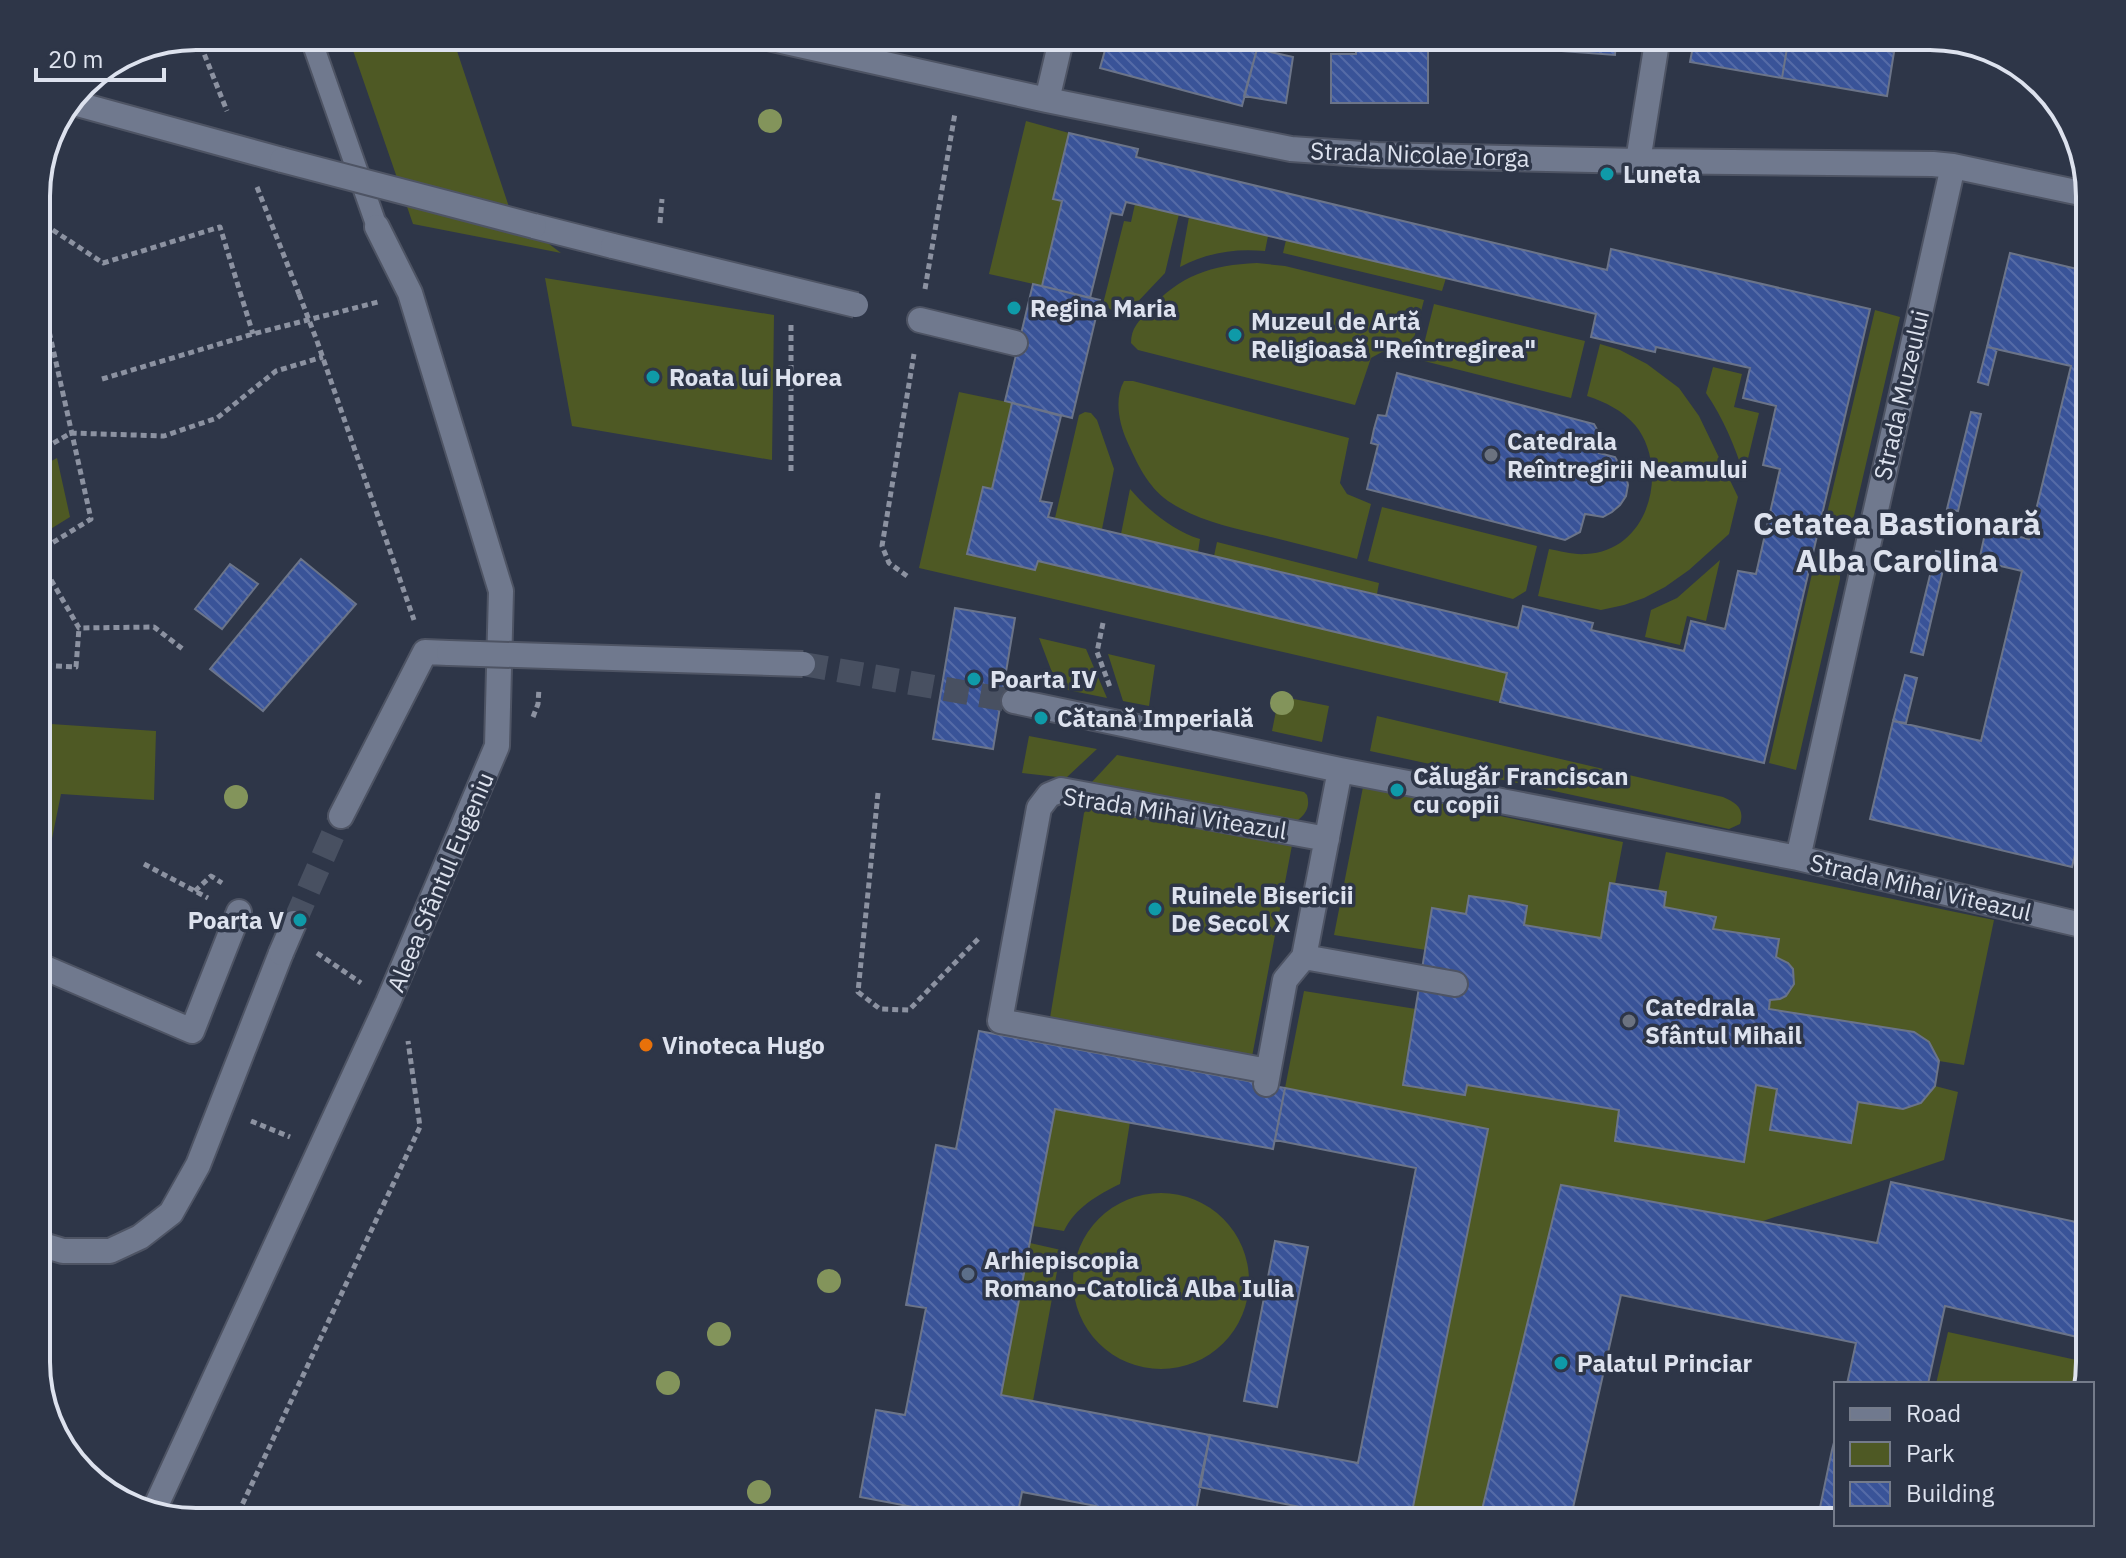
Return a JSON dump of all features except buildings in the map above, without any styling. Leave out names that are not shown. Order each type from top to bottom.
[{"type":"street","name":"Strada Nicolae Iorga","points":[[822,50],[1047,100],[1291,149],[1377,155],[1933,164],[2076,192]]},
{"type":"street","points":[[1047,100],[1059,50]]},
{"type":"street","points":[[1638,161],[1656,50]]},
{"type":"street","points":[[82,105],[534,226],[856,305]]},
{"type":"street","name":"Strada Muzeului","points":[[1798,858],[1953,166]]},
{"type":"street","name":"Aleea Sfântul Eugeniu","points":[[158,1502],[388,1002],[497,746],[501,591],[410,293],[377,227]]},
{"type":"street","points":[[920,320],[1015,343]]},
{"type":"street","points":[[341,816],[437,652],[803,664]]},
{"type":"street","name":"Strada Mihai Viteazul","points":[[1014,701],[1340,770],[1798,858],[2076,924]]},
{"type":"street","name":"Strada Mihai Viteazul","points":[[1327,839],[1061,790],[1049,795],[1039,808],[1000,1021],[1267,1078],[1285,980],[1304,957],[1327,839],[1340,770]]},
{"type":"street","points":[[50,970],[192,1031],[239,912]]},
{"type":"street","points":[[50,1247],[63,1251],[110,1251],[140,1237],[171,1213],[198,1165],[294,923]]},
{"type":"street","points":[[1304,957],[1455,984]]},
{"type":"lane","points":[[315,50],[377,227]]},
{"type":"path","points":[[907,576],[889,563],[882,546],[960,81]]},
{"type":"path","points":[[50,228],[103,263],[220,227],[253,334]]},
{"type":"path","points":[[102,379],[253,334],[410,293]]},
{"type":"path","points":[[299,294],[437,652]]},
{"type":"path","points":[[791,319],[791,471]]},
{"type":"path","points":[[50,336],[91,519],[50,545]]},
{"type":"path","points":[[50,445],[71,433],[164,436],[217,418],[276,371],[323,357]]},
{"type":"path","points":[[50,578],[79,628],[76,667],[50,666]]},
{"type":"path","points":[[1103,623],[1097,652],[1111,688]]},
{"type":"path","points":[[79,628],[154,627],[184,650]]},
{"type":"path","points":[[878,793],[858,992],[880,1009],[909,1010],[984,933]]},
{"type":"path","points":[[144,864],[213,900]]},
{"type":"path","points":[[251,1121],[320,1149]]},
{"type":"green space","points":[[353,50],[457,50],[512,216],[561,253],[413,224]]},
{"type":"green space","points":[[1026,121],[1069,133],[1053,198],[1062,201],[1042,286],[989,274]]},
{"type":"green space","points":[[1135,204],[1179,214],[1165,273],[1129,311],[1119,313],[1109,308],[1104,300],[1124,221],[1131,222]]},
{"type":"green space","points":[[1189,217],[1268,236],[1265,251],[1221,253],[1180,267]]},
{"type":"green space","points":[[1286,240],[1446,278],[1442,291],[1283,253]]},
{"type":"green space","points":[[1257,263],[1285,266],[1424,300],[1409,357],[1382,352],[1371,358],[1355,405],[1138,350],[1131,343],[1134,329],[1142,318],[1172,288],[1197,274],[1225,266]]},
{"type":"green space","points":[[545,278],[774,315],[772,460],[572,426]]},
{"type":"green space","points":[[1434,304],[1585,341],[1571,398],[1420,360]]},
{"type":"green space","points":[[1875,310],[1900,317],[1853,520],[1844,526],[1825,522]]},
{"type":"green space","points":[[1600,344],[1647,364],[1679,388],[1699,416],[1738,497],[1729,534],[1689,570],[1644,598],[1601,610],[1538,596],[1549,549],[1586,554],[1615,546],[1636,527],[1649,501],[1651,465],[1642,435],[1619,411],[1587,396]]},
{"type":"green space","points":[[1713,367],[1742,374],[1734,407],[1759,413],[1744,475],[1728,432],[1706,393]]},
{"type":"green space","points":[[1124,381],[1349,438],[1340,483],[1347,494],[1371,504],[1357,559],[1216,523],[1168,501],[1143,474],[1124,434],[1118,403]]},
{"type":"green space","points":[[959,392],[1012,403],[992,489],[984,487],[1035,570],[1038,561],[1507,673],[1500,702],[919,568]]},
{"type":"green space","points":[[1091,413],[1097,420],[1114,469],[1102,529],[1055,518],[1079,415]]},
{"type":"green space","points":[[57,458],[70,517],[50,529],[50,462]]},
{"type":"green space","points":[[1130,489],[1162,519],[1200,539],[1198,552],[1121,534]]},
{"type":"green space","points":[[1382,507],[1537,546],[1526,591],[1513,599],[1368,561]]},
{"type":"green space","points":[[1217,542],[1379,583],[1377,594],[1214,556]]},
{"type":"green space","points":[[1816,556],[1835,563],[1840,579],[1796,770],[1769,763]]},
{"type":"green space","points":[[1720,560],[1706,621],[1687,616],[1680,645],[1645,637],[1651,610],[1677,598]]},
{"type":"green space","points":[[1039,638],[1086,649],[1107,698],[1058,688]]},
{"type":"green space","points":[[1108,654],[1155,665],[1149,706],[1123,701]]},
{"type":"green space","points":[[1279,696],[1329,706],[1322,742],[1272,731]]},
{"type":"green space","points":[[1377,716],[1723,797],[1738,807],[1740,824],[1729,829],[1370,751]]},
{"type":"green space","points":[[50,724],[156,731],[154,800],[61,794],[50,848]]},
{"type":"green space","points":[[1029,736],[1097,749],[1066,778],[1022,773]]},
{"type":"green space","points":[[1117,755],[1304,792],[1308,799],[1307,809],[1298,820],[1291,820],[1091,783]]},
{"type":"green space","points":[[1363,787],[1623,842],[1615,884],[1610,883],[1601,938],[1524,925],[1527,905],[1469,896],[1466,914],[1426,950],[1334,935]]},
{"type":"green space","points":[[1089,806],[1293,840],[1251,1062],[1049,1024],[1084,813]]},
{"type":"green space","points":[[1666,852],[1994,920],[1964,1065],[1939,1061],[1929,1042],[1914,1032],[1769,1009],[1770,1000],[1787,995],[1794,982],[1791,968],[1776,957],[1779,939],[1713,929],[1715,917],[1664,907],[1666,892],[1658,891]]},
{"type":"green space","points":[[1304,991],[1416,1009],[1404,1085],[1465,1095],[1467,1085],[1619,1110],[1615,1141],[1744,1161],[1756,1085],[1777,1089],[1770,1130],[1851,1143],[1858,1102],[1903,1109],[1921,1103],[1935,1086],[1958,1092],[1944,1160],[1760,1222],[1561,1185],[1482,1508],[1413,1508],[1488,1129],[1285,1088]]},
{"type":"green space","points":[[1055,1109],[1130,1122],[1120,1184],[1088,1203],[1064,1231],[1033,1226]]},
{"type":"green space","points":[[1161,1193],[1195,1199],[1224,1218],[1243,1247],[1249,1281],[1243,1315],[1224,1344],[1195,1363],[1161,1369],[1127,1363],[1098,1344],[1079,1315],[1073,1281],[1079,1247],[1098,1218],[1127,1199]]},
{"type":"green space","points":[[1030,1243],[1061,1250],[1033,1401],[1001,1395]]},
{"type":"green space","points":[[1948,1332],[2076,1360],[2074,1382],[1936,1382]]},
{"type":"tunnel","points":[[803,664],[1014,701]]},
{"type":"tunnel","points":[[294,923],[341,816]]},
{"type":"place","name":"Luneta","points":[[1607,174]]},
{"type":"place","name":"Regina Maria","points":[[1014,308]]},
{"type":"place","name":"Muzeul de Artă Religioasă \"Reîntregirea\"","points":[[1235,335]]},
{"type":"place","name":"Roata lui Horea","points":[[653,377]]},
{"type":"place","name":"Catedrala Reîntregirii Neamului","points":[[1491,455]]},
{"type":"place","name":"Poarta IV","points":[[974,679]]},
{"type":"place","name":"Cătană Imperială","points":[[1041,718]]},
{"type":"place","name":"Călugăr Franciscan cu copii","points":[[1397,790]]},
{"type":"place","name":"Ruinele Bisericii De Secol X","points":[[1155,909]]},
{"type":"place","name":"Poarta V","points":[[300,920]]},
{"type":"place","name":"Catedrala Sfântul Mihail","points":[[1629,1021]]},
{"type":"place","name":"Vinoteca Hugo","points":[[646,1045]]},
{"type":"place","name":"Arhiepiscopia Romano-Catolică Alba Iulia","points":[[968,1274]]},
{"type":"place","name":"Palatul Princiar","points":[[1561,1363]]},
{"type":"district","name":"Cetatea Bastionară Alba Carolina","points":[[1897,542]]}]
